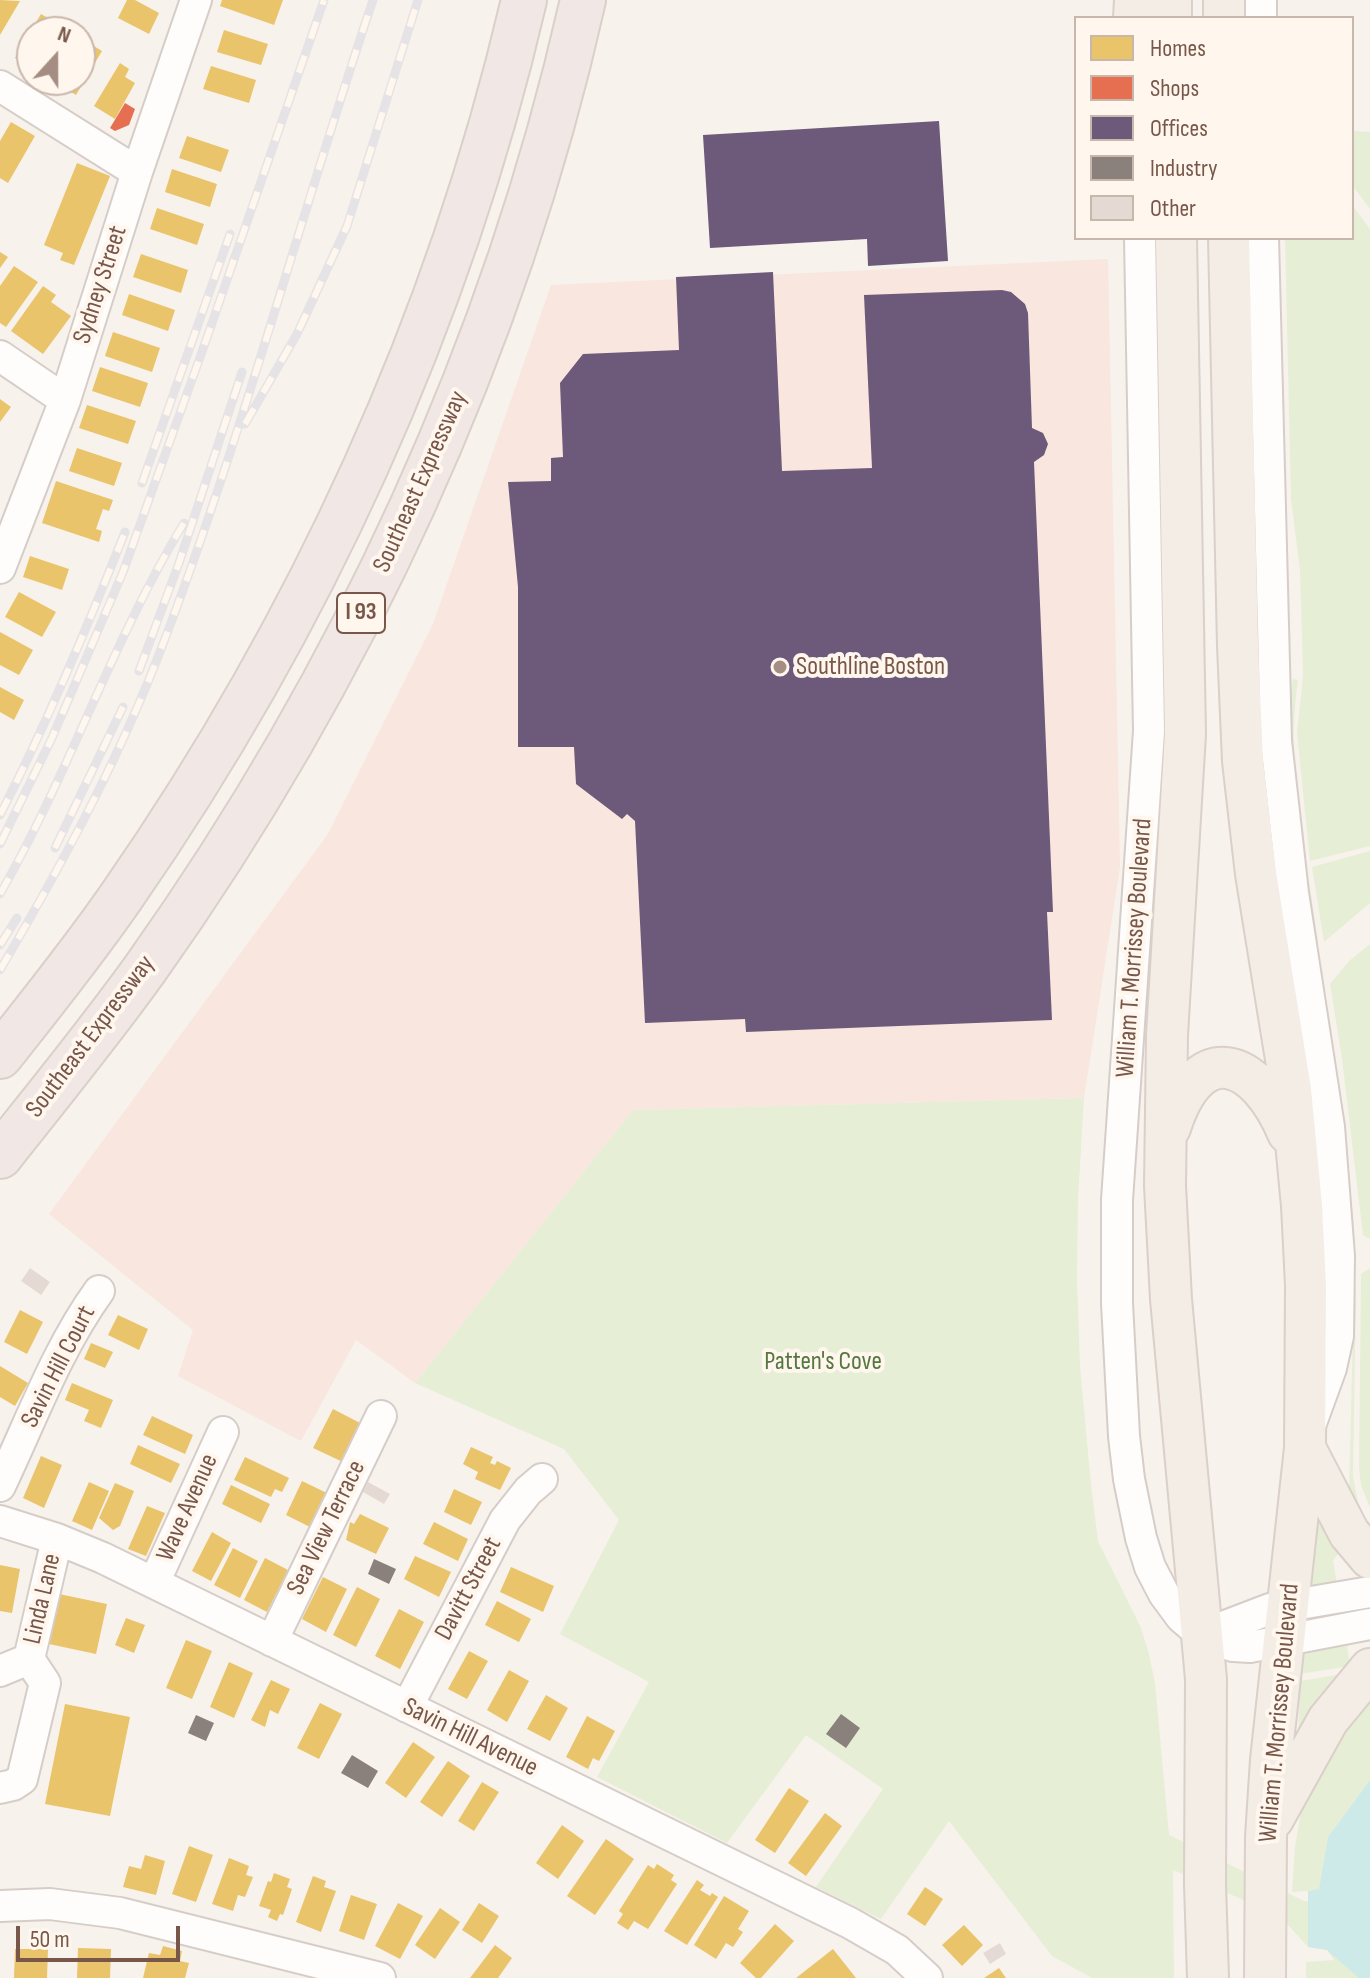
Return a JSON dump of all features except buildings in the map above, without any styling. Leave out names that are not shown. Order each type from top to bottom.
[{"type":"highway","name":"I 93","points":[[0,1056],[119,900],[199,780],[264,671],[330,546],[390,416],[432,306],[498,103],[524,0]]},
{"type":"highway","name":"Southeast Expressway","points":[[0,1156],[136,980],[202,884],[294,736],[369,596],[435,455],[480,344],[542,158],[583,0]]},
{"type":"main road","name":"William T. Morrissey Boulevard","points":[[1176,240],[1185,734],[1167,1035],[1165,1151],[1168,1262],[1207,1703],[1205,1884],[1208,1978]]},
{"type":"main road","name":"William T. Morrissey Boulevard","points":[[1229,240],[1243,761],[1252,849],[1281,1024],[1299,1168],[1306,1299],[1305,1448],[1271,1760],[1266,1837],[1265,1970]]},
{"type":"main road","points":[[1165,1151],[1174,1118],[1190,1084],[1209,1070],[1226,1068],[1249,1076],[1267,1094],[1286,1130],[1299,1168]]},
{"type":"main road","points":[[1305,1448],[1349,1533],[1370,1558]]},
{"type":"main road","points":[[1266,1837],[1283,1798],[1328,1720],[1370,1669]]},
{"type":"street","name":"Sydney Street","points":[[0,568],[65,400],[137,172],[196,0]]},
{"type":"street","points":[[0,86],[137,172]]},
{"type":"street","name":"William T. Morrissey Boulevard","points":[[1140,240],[1149,731],[1117,1200],[1118,1333],[1127,1463],[1141,1538],[1150,1567],[1164,1594],[1181,1617],[1202,1635]]},
{"type":"street","name":"William T. Morrissey Boulevard","points":[[1263,240],[1276,741],[1293,893],[1328,1113],[1339,1256],[1338,1336],[1305,1448]]},
{"type":"street","points":[[0,356],[65,400]]},
{"type":"street","name":"Savin Hill Court","points":[[0,1486],[82,1315],[99,1291]]},
{"type":"street","name":"Sea View Terrace","points":[[272,1641],[381,1416]]},
{"type":"street","name":"Wave Avenue","points":[[154,1583],[223,1432]]},
{"type":"street","name":"Davitt Street","points":[[407,1707],[505,1520],[542,1479]]},
{"type":"street","name":"Savin Hill Avenue","points":[[0,1521],[57,1539],[154,1583],[858,1927],[897,1950],[927,1978]]},
{"type":"street","name":"Linda Lane","points":[[0,1788],[22,1779],[45,1683],[29,1659],[57,1539]]},
{"type":"street","points":[[1202,1635],[1233,1646],[1250,1647],[1287,1623],[1370,1592]]},
{"type":"street","points":[[1287,1623],[1370,1624]]},
{"type":"street","name":"Linda Lane","points":[[0,1671],[29,1659]]},
{"type":"street","points":[[0,1906],[50,1904],[120,1913],[380,1978]]},
{"type":"shaded area","name":"Southline Boston","points":[[1108,259],[1120,867],[1084,1098],[633,1110],[415,1383],[356,1340],[301,1441],[178,1376],[193,1330],[49,1214],[328,834],[433,624],[551,285]]},
{"type":"green space","points":[[1354,131],[1370,132],[1370,209],[1354,188]]},
{"type":"green space","points":[[1354,208],[1370,229],[1370,846],[1310,861],[1297,733],[1303,675],[1300,570],[1291,499],[1285,240],[1354,240]]},
{"type":"green space","points":[[1293,679],[1298,680],[1294,713],[1295,779],[1318,942],[1312,939],[1290,777],[1289,711]]},
{"type":"green space","points":[[1370,851],[1370,903],[1324,942],[1312,867]]},
{"type":"green space","points":[[1370,944],[1370,1239],[1363,1235],[1330,984],[1349,961]]},
{"type":"green space","points":[[1324,993],[1344,1119],[1354,1227],[1351,1224]]},
{"type":"green space","name":"Patten's Cove","points":[[1084,1098],[1077,1279],[1080,1366],[1091,1485],[1098,1541],[1141,1628],[1149,1654],[1155,1683],[1169,1835],[1304,1901],[1319,1902],[1370,1978],[1306,1978],[1306,1962],[1334,1960],[1327,1950],[1308,1947],[1287,1924],[1258,1906],[1173,1870],[1174,1978],[1092,1978],[1052,1956],[949,1821],[881,1919],[816,1887],[883,1789],[806,1735],[727,1843],[597,1777],[649,1682],[560,1634],[619,1520],[564,1449],[415,1383],[633,1110]]},
{"type":"green space","points":[[1370,1268],[1370,1508],[1361,1485],[1359,1468],[1361,1274]]},
{"type":"green space","points":[[1354,1288],[1353,1476],[1358,1503],[1366,1520],[1360,1528],[1349,1495]]},
{"type":"green space","points":[[1318,1516],[1346,1545],[1333,1560],[1337,1585],[1316,1588],[1308,1581]]},
{"type":"green space","points":[[1347,1644],[1350,1666],[1300,1674],[1302,1658],[1306,1653]]},
{"type":"green space","points":[[1348,1673],[1298,1737],[1300,1681]]},
{"type":"green space","points":[[1370,1679],[1370,1780],[1328,1837],[1319,1890],[1292,1892],[1295,1847],[1304,1793]]},
{"type":"water","points":[[1370,1780],[1370,1978],[1359,1978],[1327,1950],[1308,1947],[1308,1891],[1319,1889],[1328,1837]]},
{"type":"railway","points":[[0,844],[52,738],[123,572],[324,0]]},
{"type":"railway","points":[[0,970],[84,819],[156,662],[242,416],[373,0]]},
{"type":"railway","points":[[245,424],[297,334],[347,226],[418,0]]},
{"type":"railway","points":[[142,483],[230,234]]},
{"type":"railway","points":[[139,671],[179,563],[242,372]]},
{"type":"railway","points":[[0,894],[48,802],[135,614],[184,523]]},
{"type":"railway","points":[[0,815],[66,675],[125,532]]},
{"type":"railway","points":[[55,848],[123,707]]},
{"type":"railway","points":[[0,945],[17,918]]},
{"type":"place","name":"Southline Boston","points":[[780,667]]}]
